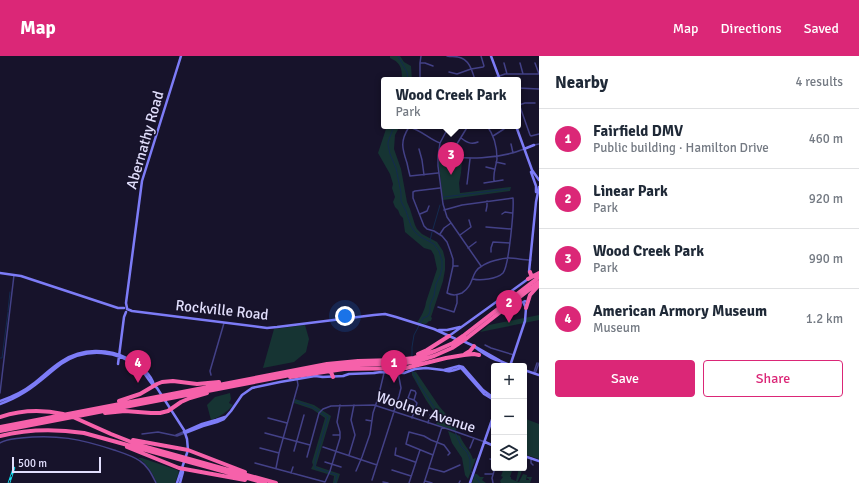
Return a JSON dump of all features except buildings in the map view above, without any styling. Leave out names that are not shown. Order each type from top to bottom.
[{"type":"highway","points":[[530,272],[531,275],[536,276]]},
{"type":"highway","points":[[0,427],[225,388],[334,367],[412,363],[434,356],[458,344],[539,273]]},
{"type":"highway","points":[[528,279],[536,276]]},
{"type":"highway","points":[[0,431],[232,382],[327,364],[384,360],[412,363],[465,337],[539,282]]},
{"type":"highway","points":[[526,308],[532,292],[539,285]]},
{"type":"highway","points":[[412,363],[427,350],[449,336]]},
{"type":"highway","points":[[464,355],[474,346]]},
{"type":"highway","points":[[258,381],[264,382],[337,370],[378,369],[464,355],[474,354],[480,356]]},
{"type":"highway","points":[[333,377],[337,370]]},
{"type":"highway","points":[[328,371],[331,372],[333,377]]},
{"type":"highway","points":[[92,411],[101,405],[121,401],[135,396],[162,382],[169,381],[197,384],[224,381],[232,382]]},
{"type":"highway","points":[[92,411],[101,413],[130,411],[155,414],[165,412],[169,407],[190,398],[225,388]]},
{"type":"highway","points":[[0,417],[23,411],[36,410],[67,415],[134,443],[181,458]]},
{"type":"highway","points":[[96,427],[137,441],[188,450],[265,482]]},
{"type":"highway","points":[[0,436],[45,430],[69,431],[94,435],[265,482],[276,483]]},
{"type":"highway","points":[[94,435],[182,469],[260,483]]},
{"type":"main road","name":"Abernathy Road","points":[[118,364],[142,181],[181,56]]},
{"type":"main road","points":[[491,56],[498,76]]},
{"type":"main road","points":[[449,336],[528,279],[530,272],[538,186],[517,129]]},
{"type":"main road","points":[[524,149],[534,145]]},
{"type":"main road","points":[[524,149],[538,186]]},
{"type":"main road","points":[[533,175],[538,186]]},
{"type":"main road","points":[[0,273],[14,275],[125,310]]},
{"type":"main road","points":[[511,363],[524,325],[526,308]]},
{"type":"main road","name":"Rockville Road","points":[[125,310],[272,328],[381,314],[393,316],[434,329],[466,342],[504,363]]},
{"type":"main road","points":[[434,329],[444,330],[462,327]]},
{"type":"main road","points":[[0,402],[16,397],[25,392],[61,364],[74,357],[94,352],[119,355],[138,368],[151,380],[185,432],[188,442],[188,450],[179,483]]},
{"type":"main road","points":[[185,432],[224,419],[248,390],[260,386],[318,376],[333,377],[381,372],[403,372],[412,363],[443,370],[461,367],[482,392],[491,398]]},
{"type":"main road","points":[[527,371],[539,375]]},
{"type":"main road","points":[[470,483],[491,423]]},
{"type":"main road","name":"Woolner Avenue","points":[[485,442],[491,445]]},
{"type":"main road","points":[[527,457],[539,461]]},
{"type":"street","points":[[420,77],[421,56]]},
{"type":"street","points":[[447,56],[464,59],[468,63],[474,77]]},
{"type":"street","points":[[449,72],[457,74],[484,66],[481,56]]},
{"type":"street","points":[[420,63],[433,66]]},
{"type":"street","points":[[504,63],[507,74]]},
{"type":"street","points":[[520,63],[523,74]]},
{"type":"street","points":[[498,76],[507,74],[539,74],[535,63]]},
{"type":"street","points":[[521,88],[539,89]]},
{"type":"street","points":[[521,104],[535,103]]},
{"type":"street","points":[[521,110],[530,135],[533,136],[539,134]]},
{"type":"street","points":[[408,129],[402,146],[410,176],[438,173]]},
{"type":"street","points":[[416,129],[440,143]]},
{"type":"street","points":[[453,158],[454,150],[466,129]]},
{"type":"street","points":[[488,129],[495,142],[496,162],[494,169],[494,181]]},
{"type":"street","points":[[492,136],[504,129]]},
{"type":"street","points":[[447,130],[440,143],[438,156],[438,173],[444,210],[451,223],[481,266]]},
{"type":"street","points":[[460,138],[471,143],[478,142]]},
{"type":"street","points":[[511,144],[513,152]]},
{"type":"street","points":[[534,145],[539,144]]},
{"type":"street","points":[[419,149],[424,175]]},
{"type":"street","points":[[438,156],[470,159],[496,156],[524,149]]},
{"type":"street","points":[[467,184],[470,159]]},
{"type":"street","points":[[496,162],[505,164]]},
{"type":"street","points":[[486,167],[494,169]]},
{"type":"street","points":[[484,183],[503,180]]},
{"type":"street","points":[[440,188],[413,192],[413,198],[420,214],[422,224],[440,235],[447,242],[450,250],[454,266],[447,294],[457,295],[467,289],[470,286],[476,271],[481,266],[508,258],[531,260]]},
{"type":"street","points":[[444,210],[462,204],[513,198],[510,243],[505,270],[501,275],[482,280],[473,279]]},
{"type":"street","points":[[486,211],[487,201]]},
{"type":"street","points":[[420,214],[427,211],[429,206]]},
{"type":"street","points":[[502,214],[505,212],[512,213]]},
{"type":"street","points":[[460,235],[471,227],[469,220]]},
{"type":"street","points":[[440,235],[444,228],[451,223]]},
{"type":"street","points":[[486,228],[511,229]]},
{"type":"street","points":[[468,248],[476,242]]},
{"type":"street","points":[[491,252],[490,248],[493,242],[510,243]]},
{"type":"street","points":[[0,393],[14,275]]},
{"type":"street","points":[[438,307],[454,312],[457,303],[457,295]]},
{"type":"street","points":[[211,375],[210,371],[224,323]]},
{"type":"street","points":[[485,345],[514,355]]},
{"type":"street","points":[[534,374],[538,363]]},
{"type":"street","points":[[356,471],[370,434],[373,413],[384,372]]},
{"type":"street","points":[[372,480],[401,390],[398,372]]},
{"type":"street","points":[[275,468],[298,385],[297,379]]},
{"type":"street","points":[[412,418],[417,403],[414,400],[416,392],[411,390],[408,398],[414,400]]},
{"type":"street","points":[[255,463],[325,482],[330,471],[340,435],[338,422],[340,405]]},
{"type":"street","name":"Woolner Avenue","points":[[307,457],[319,414],[322,410],[331,406],[340,405],[375,405],[485,442]]},
{"type":"street","points":[[349,455],[355,435],[351,420],[354,405]]},
{"type":"street","points":[[294,451],[304,415]]},
{"type":"street","points":[[428,423],[430,415]]},
{"type":"street","points":[[268,418],[287,423]]},
{"type":"street","points":[[366,420],[372,421]]},
{"type":"street","points":[[432,483],[424,482],[442,427]]},
{"type":"street","points":[[142,434],[161,432],[177,436],[185,432]]},
{"type":"street","points":[[433,455],[406,444],[409,432],[424,436],[446,446],[450,454],[448,455]]},
{"type":"street","points":[[264,433],[310,446]]},
{"type":"street","points":[[333,435],[340,435]]},
{"type":"street","points":[[0,443],[9,440],[41,436],[62,437],[86,441],[139,460],[147,468],[156,483]]},
{"type":"street","points":[[470,448],[474,438]]},
{"type":"street","points":[[323,447],[377,465]]},
{"type":"street","points":[[260,448],[279,453]]},
{"type":"street","points":[[396,448],[395,455],[415,462]]},
{"type":"street","points":[[409,483],[420,450]]},
{"type":"street","points":[[531,458],[530,463],[532,465],[534,464],[535,460]]},
{"type":"street","points":[[325,462],[341,467]]},
{"type":"street","points":[[429,468],[444,472],[460,465]]},
{"type":"street","points":[[292,473],[293,467]]},
{"type":"street","points":[[392,470],[411,476]]},
{"type":"street","points":[[493,483],[492,478],[494,471]]},
{"type":"street","points":[[485,474],[493,474]]},
{"type":"street","points":[[383,482],[388,483]]},
{"type":"green space","points":[[390,56],[400,56],[404,62],[411,66],[412,77],[402,77],[399,64],[390,58]]},
{"type":"green space","points":[[386,129],[398,129],[395,135],[394,149],[401,169],[407,202],[415,225],[422,234],[437,242],[443,251],[445,270],[443,281],[431,321],[426,324],[417,323],[424,310],[437,269],[434,255],[431,250],[424,248],[405,232],[403,218],[393,202],[395,197],[390,174],[378,153]]},
{"type":"green space","points":[[439,158],[462,160],[459,183],[460,193],[511,187],[510,191],[443,200]]},
{"type":"green space","points":[[539,315],[539,320],[480,332],[489,325]]},
{"type":"green space","points":[[305,325],[309,339],[306,352],[294,362],[263,368],[274,329]]},
{"type":"green space","points":[[412,372],[416,372],[439,406],[455,425],[458,425],[456,431],[436,424],[439,419],[426,400],[412,375]]},
{"type":"green space","points":[[230,393],[231,399],[229,403],[233,405],[223,414],[211,420],[207,405],[215,397]]},
{"type":"green space","points":[[295,399],[314,405],[331,416],[316,466],[340,474],[337,483],[333,483],[334,476],[311,469],[325,418],[312,409],[294,403]]},
{"type":"green space","points":[[527,419],[539,424],[539,459],[527,455]]},
{"type":"green space","points":[[448,431],[460,436],[473,459],[476,458],[468,479],[465,475],[462,458],[452,443]]},
{"type":"green space","points":[[138,458],[177,470],[179,472],[175,483],[157,483],[147,466]]},
{"type":"green space","points":[[503,471],[512,471],[510,477],[511,479],[519,482],[523,474],[527,475],[526,480],[529,480],[527,477],[532,477],[530,483],[501,483],[500,481],[503,477],[501,476]]},
{"type":"green space","points":[[518,471],[522,471],[521,475],[518,481],[516,481]]},
{"type":"green space","points":[[475,474],[480,477],[484,477],[482,480],[486,483],[472,483]]},
{"type":"waterway","points":[[398,56],[407,72],[408,77]]},
{"type":"waterway","points":[[393,129],[388,145],[396,168],[401,201],[415,232],[434,244],[439,251],[442,261],[442,268],[430,305],[430,312],[428,316],[423,318],[414,335],[412,356]]},
{"type":"waterway","points":[[444,197],[509,189]]},
{"type":"waterway","points":[[433,229],[440,205]]},
{"type":"waterway","points":[[430,241],[432,232]]},
{"type":"waterway","points":[[8,311],[10,292]]},
{"type":"waterway","points":[[0,358],[2,358],[8,312]]},
{"type":"waterway","points":[[413,367],[413,372],[418,383],[440,416],[454,429],[461,446],[467,452],[470,459],[470,470],[472,473]]},
{"type":"waterway","points":[[296,401],[312,407],[328,417],[315,462],[315,468],[337,475],[335,483]]},
{"type":"waterway","points":[[474,475],[480,483]]},
{"type":"railway","points":[[9,483],[14,468]]},
{"type":"place","name":"Wood Creek Park","points":[[451,175]]},
{"type":"place","name":"Linear Park","points":[[509,323]]},
{"type":"place","name":"American Armory Museum","points":[[138,383]]},
{"type":"place","name":"Fairfield DMV","points":[[394,383]]}]
